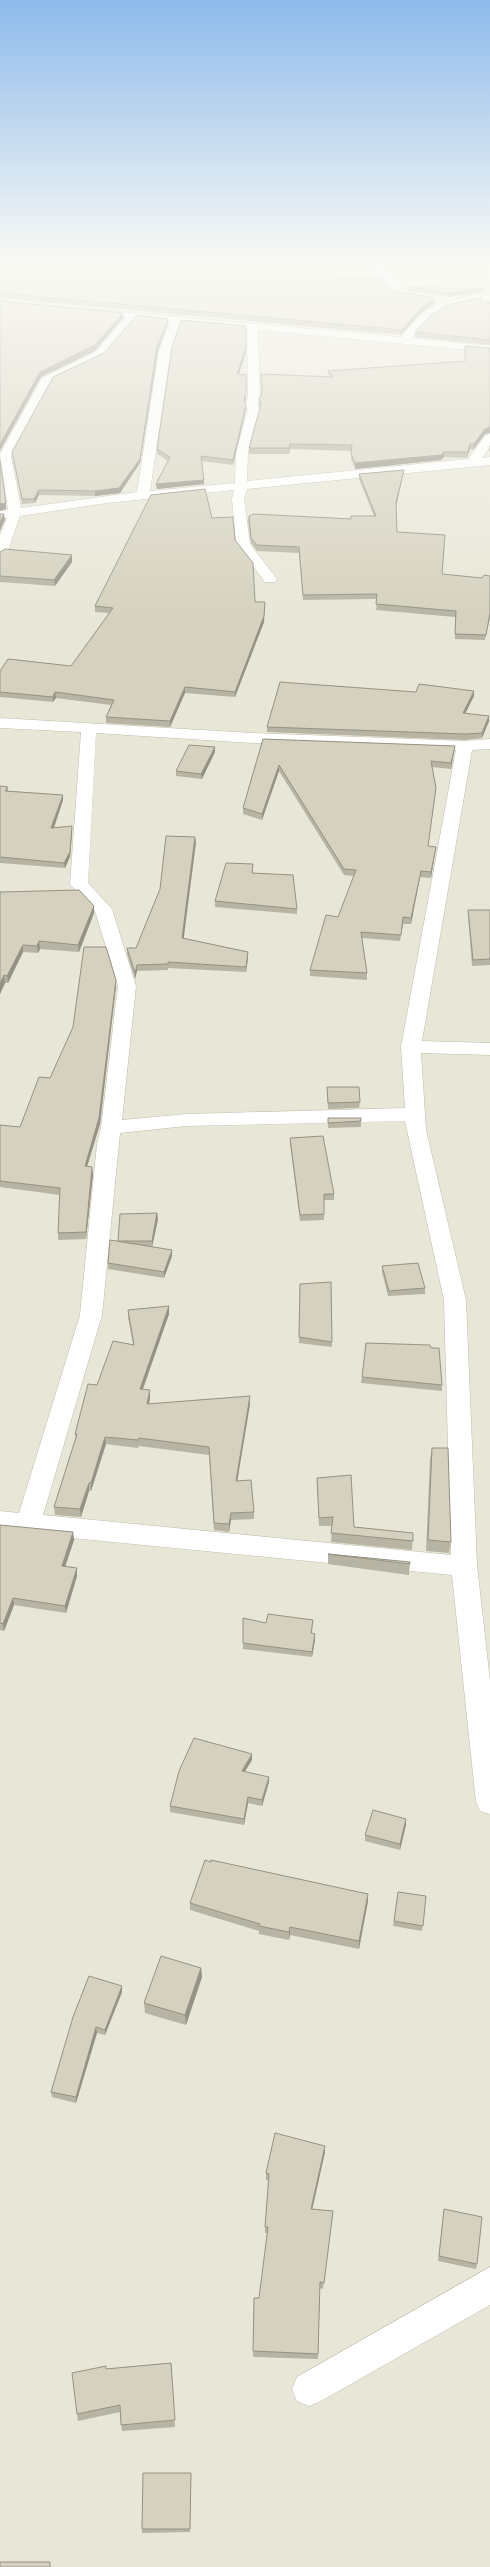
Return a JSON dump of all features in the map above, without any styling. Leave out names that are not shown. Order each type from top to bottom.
[{"type":"street","points":[[0,554],[15,513],[5,456],[45,384]]},
{"type":"street","points":[[143,496],[160,384]]},
{"type":"street","points":[[254,384],[254,398],[251,405],[254,409],[242,452],[241,486],[238,499],[243,544],[270,579]]},
{"type":"street","points":[[472,463],[490,438]]},
{"type":"street","points":[[0,515],[143,496],[490,461]]},
{"type":"street","points":[[0,723],[252,738],[465,746],[490,744]]},
{"type":"street","points":[[28,1524],[91,1315],[107,1144],[111,1128],[127,986],[103,909],[78,884],[89,728]]},
{"type":"street","points":[[465,746],[411,1047],[416,1130],[455,1300],[464,1566],[490,1802]]},
{"type":"street","points":[[411,1047],[490,1049]]},
{"type":"street","points":[[111,1128],[186,1120],[415,1114]]},
{"type":"street","points":[[0,1521],[464,1566]]},
{"type":"street","points":[[309,2389],[478,2294],[490,2284]]},
{"type":"shaded area","points":[[0,384],[490,384],[490,2567],[0,2567]]},
{"type":"building","points":[[0,384],[33,384],[0,444]]},
{"type":"building","points":[[49,384],[151,384],[140,459],[119,488],[95,491],[39,490],[34,499],[22,499],[12,452]]},
{"type":"building","points":[[167,384],[246,384],[244,400],[246,405],[233,460],[201,456],[204,480],[156,484],[170,457],[157,449]]},
{"type":"building","points":[[262,384],[490,384],[490,427],[485,429],[474,444],[470,444],[468,452],[444,452],[441,455],[355,463],[351,453],[352,445],[290,444],[289,448],[249,448],[261,404],[259,399],[262,393]]},
{"type":"building","points":[[0,461],[6,503],[0,504]]},
{"type":"building","points":[[404,470],[396,502],[397,532],[445,535],[442,574],[482,578],[484,575],[490,576],[490,613],[486,635],[455,634],[456,611],[376,604],[377,594],[303,595],[299,547],[257,545],[251,538],[249,516],[254,514],[351,519],[351,516],[376,516],[359,474]]},
{"type":"building","points":[[205,489],[212,518],[233,517],[235,540],[253,563],[255,602],[265,602],[264,616],[235,692],[185,687],[170,721],[106,717],[114,700],[55,692],[53,697],[0,692],[0,671],[8,659],[71,666],[113,608],[95,606],[151,495]]},
{"type":"building","points":[[0,514],[4,514],[0,523]]},
{"type":"building","points":[[5,549],[72,555],[54,580],[0,576],[0,552]]},
{"type":"building","points":[[280,682],[416,692],[419,684],[474,691],[463,713],[489,716],[482,733],[465,734],[267,727]]},
{"type":"building","points":[[263,739],[455,746],[451,763],[431,761],[436,788],[428,846],[436,847],[431,872],[421,871],[411,918],[403,917],[401,935],[361,932],[367,973],[310,970],[326,915],[338,917],[356,870],[344,869],[279,765],[262,814],[243,808]]},
{"type":"building","points":[[189,745],[215,747],[201,774],[176,771]]},
{"type":"building","points":[[0,786],[8,787],[5,791],[63,795],[51,828],[72,826],[70,852],[64,863],[0,857]]},
{"type":"building","points":[[166,836],[195,837],[182,938],[248,952],[246,967],[168,962],[168,964],[137,965],[135,973],[127,948],[136,948],[160,889]]},
{"type":"building","points":[[226,863],[253,864],[252,873],[293,875],[297,909],[215,901]]},
{"type":"building","points":[[79,890],[94,906],[78,945],[39,941],[37,946],[23,945],[7,976],[4,975],[0,984],[0,892]]},
{"type":"building","points":[[468,910],[490,910],[490,959],[473,960]]},
{"type":"building","points":[[84,947],[106,947],[116,980],[99,1118],[85,1166],[92,1167],[86,1232],[58,1233],[60,1188],[0,1181],[0,1125],[20,1127],[39,1077],[50,1078],[73,1027]]},
{"type":"building","points":[[327,1087],[359,1087],[360,1102],[328,1103]]},
{"type":"building","points":[[328,1118],[361,1118],[361,1121],[328,1123]]},
{"type":"building","points":[[323,1136],[334,1194],[324,1194],[324,1214],[300,1215],[290,1138]]},
{"type":"building","points":[[157,1213],[152,1241],[118,1241],[120,1214]]},
{"type":"building","points":[[110,1240],[172,1250],[164,1272],[108,1263]]},
{"type":"building","points":[[418,1263],[425,1288],[389,1291],[382,1266]]},
{"type":"building","points":[[331,1282],[332,1342],[299,1337],[300,1284]]},
{"type":"building","points":[[169,1306],[140,1389],[150,1390],[147,1404],[250,1396],[236,1481],[251,1480],[254,1512],[231,1513],[229,1524],[214,1523],[209,1447],[139,1438],[138,1440],[105,1437],[91,1483],[89,1483],[80,1509],[54,1507],[77,1434],[75,1434],[88,1384],[97,1385],[113,1341],[134,1345],[128,1310]]},
{"type":"building","points":[[366,1343],[430,1345],[431,1348],[439,1348],[442,1385],[362,1377]]},
{"type":"building","points":[[432,1448],[448,1448],[451,1542],[428,1540]]},
{"type":"building","points":[[351,1475],[354,1527],[413,1533],[413,1541],[331,1533],[333,1517],[319,1518],[317,1478]]},
{"type":"building","points":[[0,1525],[73,1532],[62,1566],[77,1568],[65,1606],[13,1598],[3,1624],[0,1623]]},
{"type":"building","points":[[328,1554],[410,1562],[410,1564]]},
{"type":"building","points":[[268,1614],[313,1620],[311,1633],[315,1634],[312,1652],[243,1643],[243,1618],[266,1623]]},
{"type":"building","points":[[194,1738],[252,1754],[242,1771],[269,1777],[262,1800],[248,1797],[244,1819],[170,1806],[179,1771]]},
{"type":"building","points":[[373,1810],[406,1819],[400,1844],[365,1835]]},
{"type":"building","points":[[205,1860],[211,1862],[211,1860],[368,1894],[359,1941],[290,1927],[289,1932],[259,1926],[260,1924],[190,1903]]},
{"type":"building","points":[[398,1892],[426,1896],[423,1926],[394,1921]]},
{"type":"building","points":[[161,1956],[201,1968],[185,2015],[144,2003]]},
{"type":"building","points":[[89,1976],[122,1986],[105,2030],[96,2027],[76,2097],[51,2092],[73,2017]]},
{"type":"building","points":[[275,2133],[325,2146],[311,2209],[333,2211],[324,2283],[320,2282],[318,2354],[253,2351],[254,2298],[259,2298],[268,2227],[265,2227],[269,2174],[266,2173]]},
{"type":"building","points":[[444,2209],[482,2217],[477,2264],[439,2256]]},
{"type":"building","points":[[171,2363],[175,2420],[121,2425],[120,2405],[77,2414],[72,2373],[106,2366],[106,2369]]},
{"type":"building","points":[[143,2473],[191,2473],[190,2529],[142,2529]]},
{"type":"building","points":[[0,2562],[50,2562],[50,2567],[0,2567]]}]
